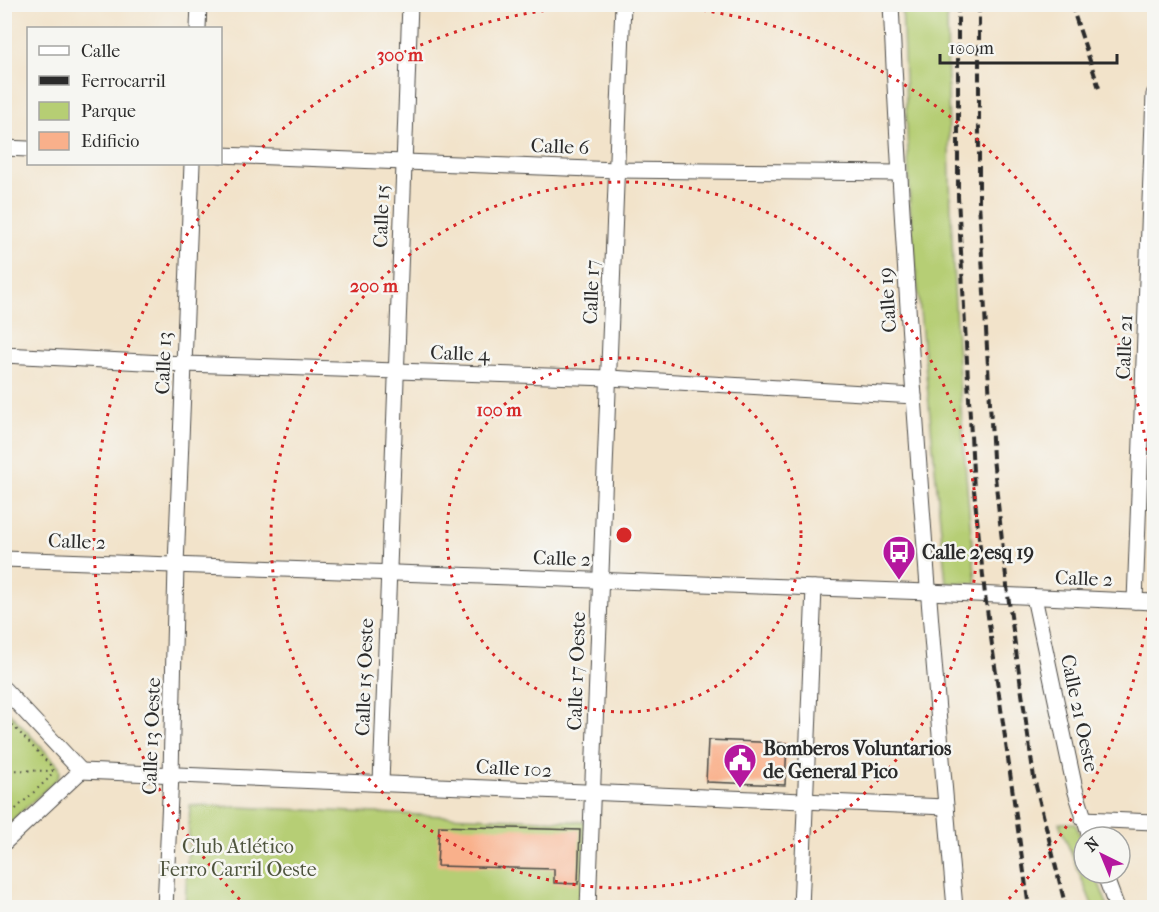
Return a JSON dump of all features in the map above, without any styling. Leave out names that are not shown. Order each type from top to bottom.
[{"type":"street","points":[[198,27],[199,4]]},
{"type":"street","name":"Calle 15","points":[[389,573],[410,4]]},
{"type":"street","name":"Calle 17","points":[[601,580],[623,4]]},
{"type":"street","name":"Calle 19","points":[[891,4],[899,174],[914,396],[955,908]]},
{"type":"street","name":"Calle 21","points":[[1135,601],[1148,398],[1155,94]]},
{"type":"street","points":[[4,148],[27,148]]},
{"type":"street","name":"Calle 6","points":[[222,155],[617,170],[899,174]]},
{"type":"street","name":"Calle 13","points":[[176,565],[192,165]]},
{"type":"street","name":"Calle 4","points":[[4,355],[184,364],[609,378],[914,396]]},
{"type":"street","name":"Calle 2","points":[[4,559],[1155,602]]},
{"type":"street","name":"Calle 13 Oeste","points":[[165,908],[176,565]]},
{"type":"street","name":"Calle 15 Oeste","points":[[381,783],[389,573]]},
{"type":"street","name":"Calle 17 Oeste","points":[[588,908],[601,580]]},
{"type":"street","points":[[801,908],[814,588]]},
{"type":"street","name":"Calle 21 Oeste","points":[[1034,597],[1085,825]]},
{"type":"street","points":[[4,689],[81,771],[4,843]]},
{"type":"street","name":"Calle 102","points":[[81,771],[946,807]]},
{"type":"street","points":[[1083,819],[1155,822]]},
{"type":"street","points":[[1108,885],[1117,908]]},
{"type":"path","points":[[4,716],[53,771]]},
{"type":"path","points":[[4,770],[53,771]]},
{"type":"path","points":[[4,820],[49,778],[53,771]]},
{"type":"green space","points":[[902,5],[947,5],[954,294],[963,439],[976,583],[946,583],[910,207]]},
{"type":"green space","points":[[5,708],[59,766],[60,772],[58,778],[5,827]]},
{"type":"green space","name":"Club Atlético Ferro Carril Oeste","points":[[190,805],[588,822],[584,907],[185,908]]},
{"type":"green space","points":[[1059,823],[1075,823],[1076,825],[1072,825],[1072,855]]},
{"type":"green space","points":[[1084,885],[1100,885],[1108,907],[1093,907]]},
{"type":"building","points":[[708,740],[787,743],[785,785],[706,782]]},
{"type":"building","points":[[439,826],[580,830],[578,884],[554,883],[554,869],[437,866]]},
{"type":"railway","points":[[958,4],[958,197],[974,490],[985,595],[1029,908]]},
{"type":"railway","points":[[979,4],[979,201],[993,458],[1008,595],[1034,778],[1066,908]]},
{"type":"railway","points":[[1071,4],[1099,88]]},
{"type":"place","name":"Calle 2 esq 19","points":[[899,581]]},
{"type":"place","name":"Bomberos Voluntarios de General Pico","points":[[740,789]]}]
